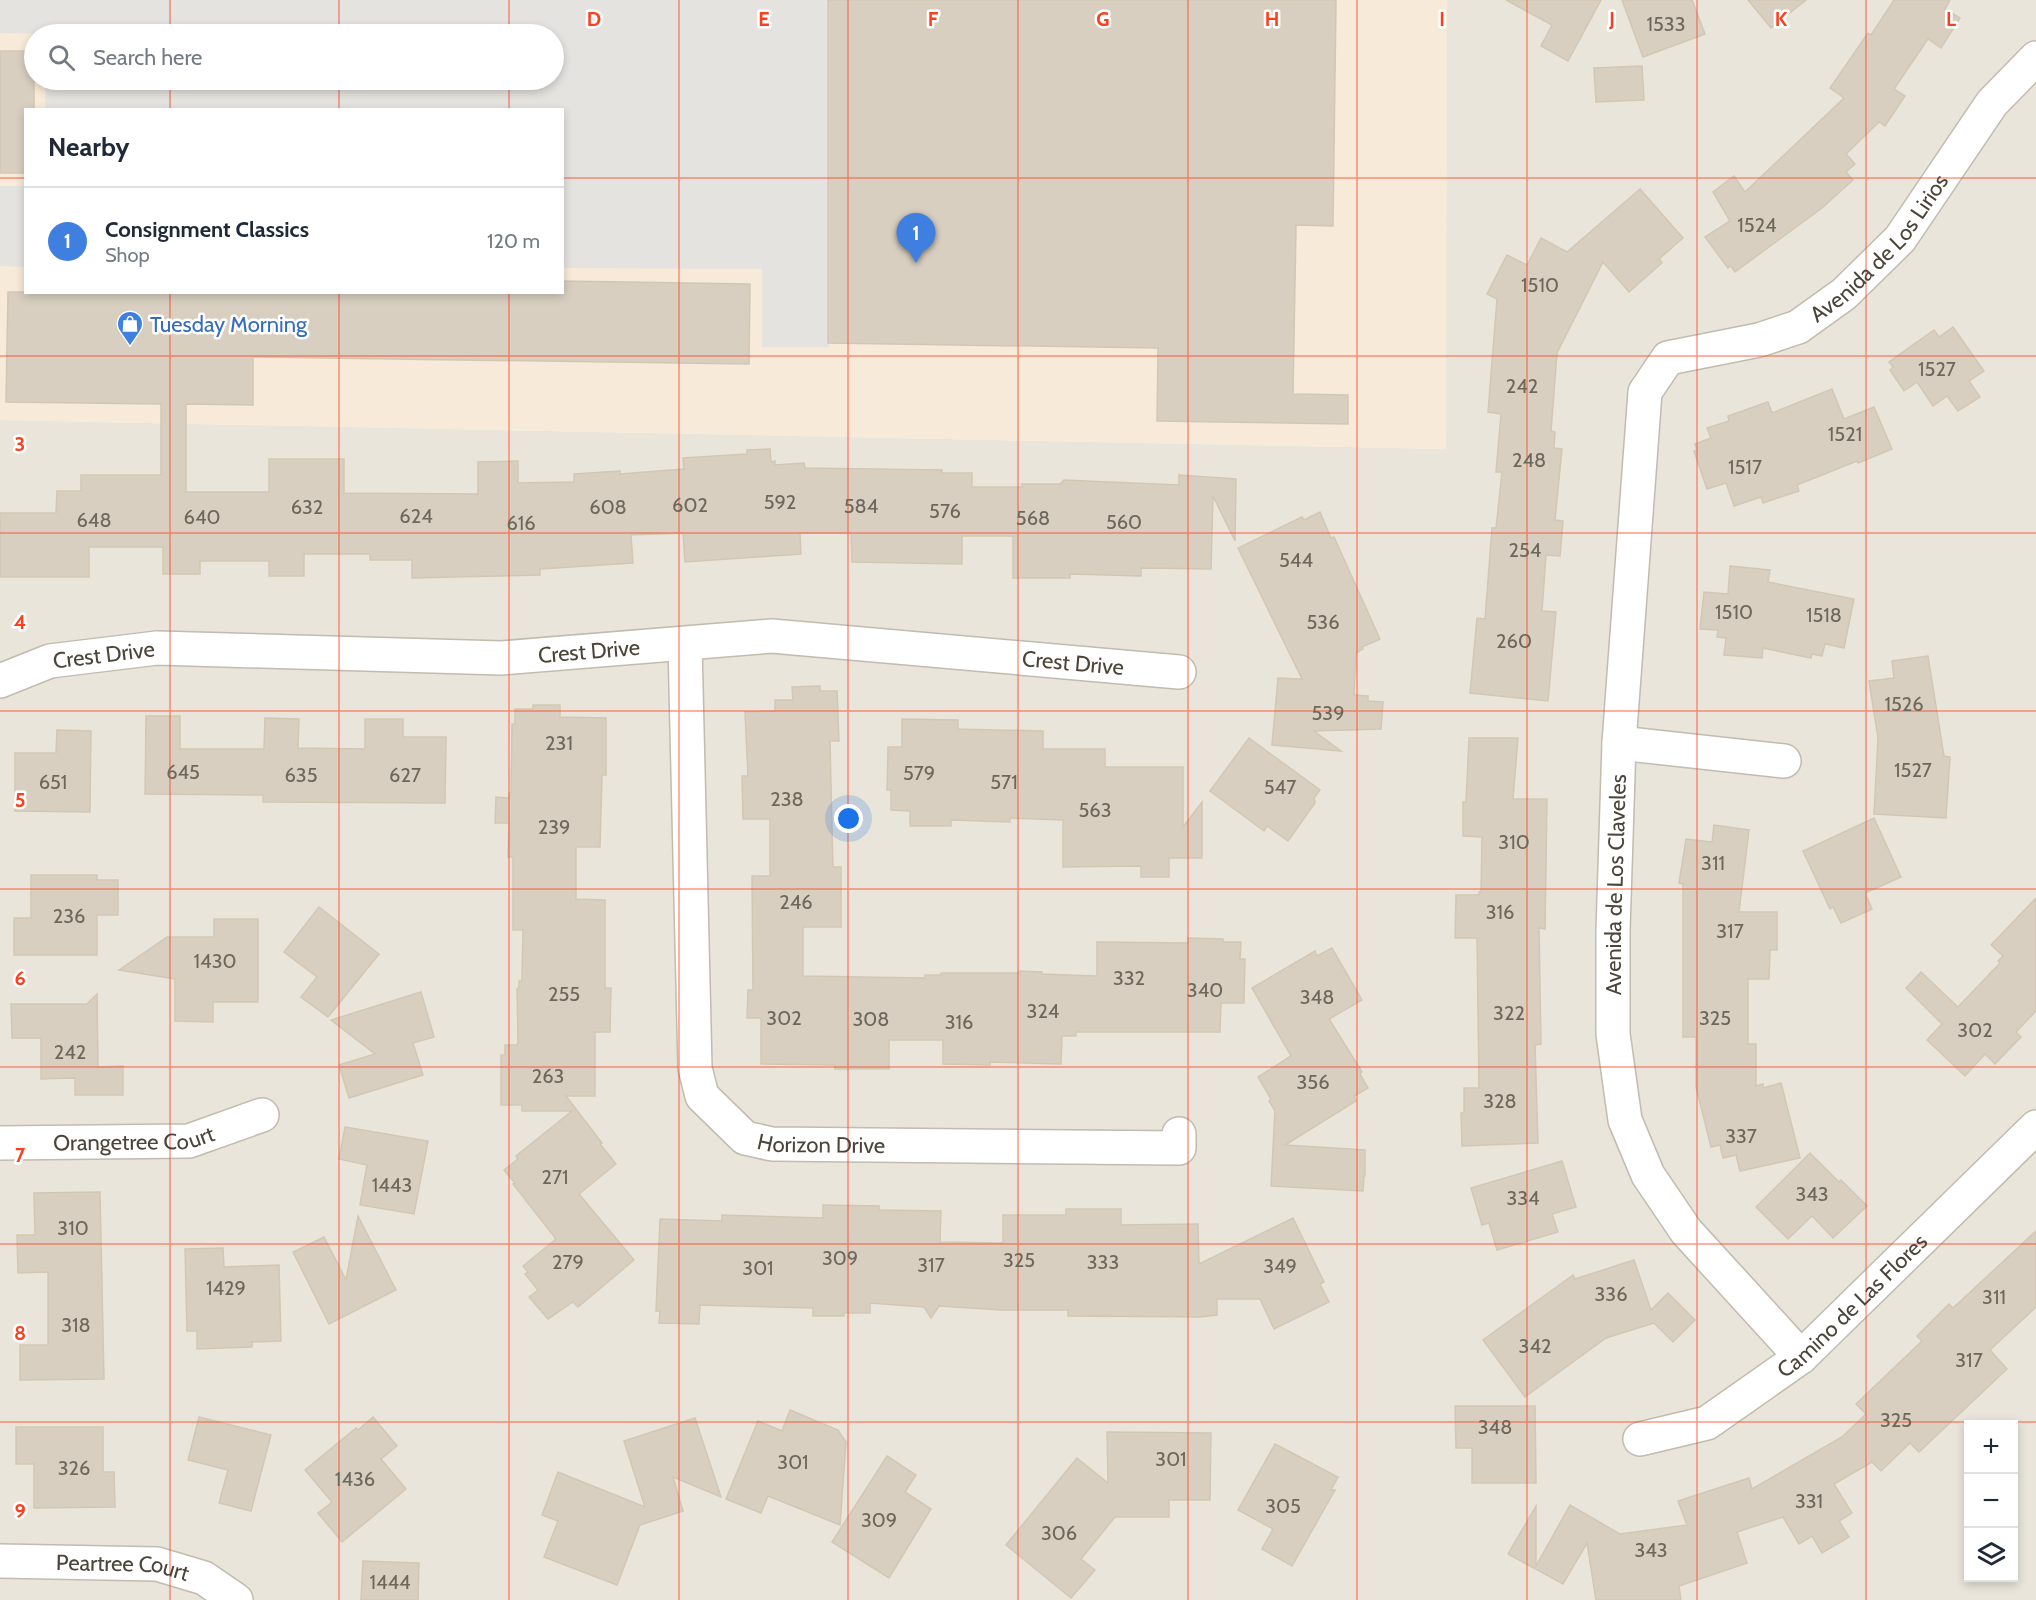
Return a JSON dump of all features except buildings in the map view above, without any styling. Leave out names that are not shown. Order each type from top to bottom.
[{"type":"street","name":"Avenida de Los Lirios","points":[[1668,358],[1759,340],[1798,327],[1844,294],[1900,239],[1992,103],[2036,58]]},
{"type":"street","name":"Avenida de Los Claveles","points":[[1668,358],[1645,392],[1619,743],[1613,931],[1613,1034],[1625,1120],[1648,1175],[1686,1231],[1801,1357]]},
{"type":"street","name":"Crest Drive","points":[[0,681],[50,661],[157,648],[501,658],[772,636],[1179,672]]},
{"type":"street","name":"Horizon Drive","points":[[685,644],[695,1068],[702,1096],[745,1138],[772,1144],[1179,1148],[1179,1134]]},
{"type":"street","points":[[1619,743],[1784,761]]},
{"type":"street","name":"Orangetree Court","points":[[0,1143],[189,1141],[261,1115]]},
{"type":"street","name":"Camino de Las Flores","points":[[1640,1439],[1707,1423],[1801,1357],[2036,1127]]},
{"type":"street","name":"Peartree Court","points":[[0,1561],[157,1564],[204,1578],[236,1600]]},
{"type":"shaded area","points":[[0,0],[1447,0],[1446,449],[0,420]]},
{"type":"shaded area","points":[[0,0],[830,0],[829,347],[762,347],[762,269],[564,268],[564,108],[45,108],[46,90],[564,90],[564,24],[24,24],[24,34],[0,33]]},
{"type":"shaded area","points":[[1447,0],[2036,0],[2036,1600],[0,1600],[0,420],[1445,449]]},
{"type":"shaded area","points":[[0,186],[24,186],[24,267],[0,266]]},
{"type":"place","name":"Consignment Classics","points":[[916,263]]},
{"type":"place","name":"Tuesday Morning","points":[[130,347]]}]
